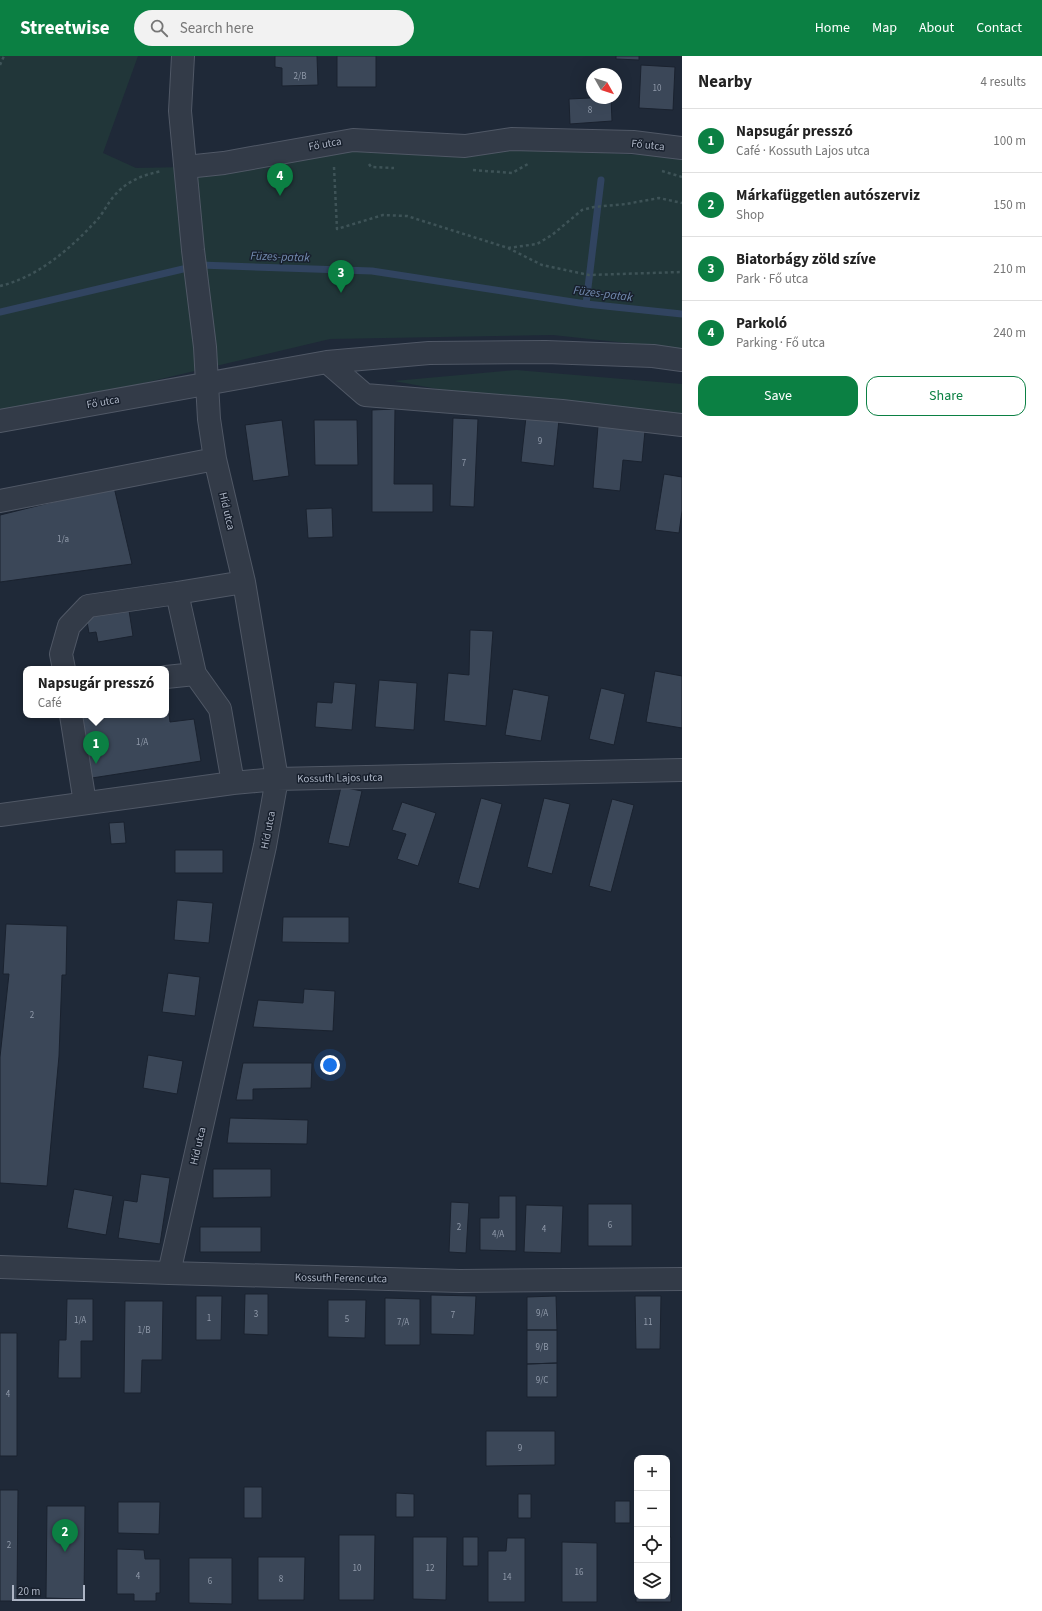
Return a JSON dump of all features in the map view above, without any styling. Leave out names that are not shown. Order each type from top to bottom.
[{"type":"street","points":[[183,56],[180,111],[193,250],[205,347],[207,383]]},
{"type":"street","name":"Fő utca","points":[[186,167],[224,162],[333,142],[353,140],[465,146],[511,139],[633,142],[682,148]]},
{"type":"street","name":"Fő utca","points":[[0,421],[327,362],[429,353],[546,352],[653,356],[682,360]]},
{"type":"street","points":[[327,362],[365,395],[562,411],[682,425]]},
{"type":"street","name":"Híd utca","points":[[169,1274],[265,846],[277,779],[244,582],[215,459],[209,419],[207,383]]},
{"type":"street","points":[[0,501],[215,459]]},
{"type":"street","points":[[63,666],[61,654],[69,626],[88,606],[244,582]]},
{"type":"street","points":[[177,593],[195,674],[220,709],[233,783]]},
{"type":"street","points":[[169,677],[195,674]]},
{"type":"street","points":[[71,718],[85,803]]},
{"type":"street","name":"Kossuth Lajos utca","points":[[0,815],[233,783],[277,779],[682,770]]},
{"type":"street","name":"Kossuth Ferenc utca","points":[[0,1267],[169,1274],[460,1281],[682,1279]]},
{"type":"path","points":[[0,65],[4,56]]},
{"type":"path","points":[[333,142],[337,229],[383,215],[407,216],[508,248],[542,265],[589,275],[682,272]]},
{"type":"path","points":[[0,286],[25,277],[61,255],[97,220],[113,196],[130,181],[147,174],[186,167]]},
{"type":"path","points":[[508,248],[537,244],[552,235],[582,210],[659,198],[682,203]]},
{"type":"green space","points":[[0,56],[138,56],[103,153],[136,168],[186,167],[353,140],[682,157],[682,349],[553,335],[330,339],[0,417]]},
{"type":"green space","points":[[516,370],[682,384],[682,434],[394,381]]},
{"type":"building","points":[[275,56],[317,56],[318,85],[282,86],[282,68],[275,67]]},
{"type":"building","points":[[337,56],[376,56],[376,87],[337,87]]},
{"type":"building","points":[[616,56],[639,56],[639,60],[616,59]]},
{"type":"building","points":[[641,65],[675,67],[673,110],[639,108]]},
{"type":"building","points":[[586,98],[586,104],[611,104],[612,121],[570,124],[569,99]]},
{"type":"building","points":[[395,409],[394,484],[433,484],[433,512],[372,512],[372,410]]},
{"type":"building","points":[[526,417],[559,420],[554,466],[521,462]]},
{"type":"building","points":[[453,418],[478,419],[474,507],[450,506]]},
{"type":"building","points":[[282,420],[289,476],[253,481],[245,425]]},
{"type":"building","points":[[314,420],[357,420],[358,465],[315,465]]},
{"type":"building","points":[[598,426],[645,431],[642,462],[623,460],[620,491],[593,488]]},
{"type":"building","points":[[664,474],[682,477],[682,511],[679,533],[655,530]]},
{"type":"building","points":[[114,487],[132,564],[0,582],[0,515]]},
{"type":"building","points":[[332,508],[333,537],[308,538],[306,509]]},
{"type":"building","points":[[128,604],[133,636],[98,642],[96,632],[89,633],[85,610]]},
{"type":"building","points":[[470,630],[493,631],[486,726],[444,721],[448,673],[469,675]]},
{"type":"building","points":[[655,671],[682,676],[682,728],[646,722]]},
{"type":"building","points":[[379,680],[417,683],[414,730],[375,727]]},
{"type":"building","points":[[334,682],[356,684],[352,730],[315,727],[317,702],[332,703]]},
{"type":"building","points":[[601,688],[625,694],[614,745],[589,739]]},
{"type":"building","points":[[513,689],[549,696],[541,741],[505,735]]},
{"type":"building","points":[[169,714],[170,722],[194,719],[201,761],[92,778],[82,718],[169,718]]},
{"type":"building","points":[[341,787],[362,791],[349,847],[328,843]]},
{"type":"building","points":[[481,798],[502,804],[479,889],[458,883]]},
{"type":"building","points":[[544,798],[570,804],[552,874],[527,867]]},
{"type":"building","points":[[612,799],[634,805],[611,892],[589,886]]},
{"type":"building","points":[[402,802],[436,813],[418,866],[397,859],[406,834],[392,830]]},
{"type":"building","points":[[124,822],[126,843],[111,844],[109,823]]},
{"type":"building","points":[[175,850],[223,850],[223,873],[175,873]]},
{"type":"building","points":[[177,900],[213,903],[209,943],[174,940]]},
{"type":"building","points":[[283,917],[349,917],[349,943],[282,942]]},
{"type":"building","points":[[6,924],[67,926],[66,975],[62,975],[59,1056],[47,1186],[0,1183],[0,1057],[9,974],[3,974]]},
{"type":"building","points":[[168,973],[200,977],[195,1016],[162,1012]]},
{"type":"building","points":[[304,989],[335,991],[333,1031],[253,1027],[258,1000],[303,1003]]},
{"type":"building","points":[[148,1055],[183,1061],[177,1094],[143,1088]]},
{"type":"building","points":[[243,1063],[312,1063],[311,1088],[253,1089],[253,1100],[236,1100]]},
{"type":"building","points":[[230,1118],[308,1120],[307,1144],[227,1143]]},
{"type":"building","points":[[213,1169],[271,1169],[271,1197],[213,1198]]},
{"type":"building","points":[[141,1174],[170,1178],[160,1244],[118,1238],[124,1200],[137,1202]]},
{"type":"building","points":[[74,1189],[113,1196],[106,1235],[67,1228]]},
{"type":"building","points":[[499,1196],[516,1196],[516,1251],[480,1250],[480,1218],[499,1218]]},
{"type":"building","points":[[451,1202],[469,1203],[466,1253],[449,1252]]},
{"type":"building","points":[[588,1204],[632,1204],[632,1246],[588,1246]]},
{"type":"building","points":[[526,1205],[563,1206],[561,1253],[524,1252]]},
{"type":"building","points":[[200,1227],[261,1227],[261,1252],[200,1252]]},
{"type":"building","points":[[245,1294],[268,1294],[268,1335],[244,1334]]},
{"type":"building","points":[[431,1295],[476,1296],[474,1335],[431,1334]]},
{"type":"building","points":[[196,1296],[222,1296],[221,1340],[196,1340]]},
{"type":"building","points":[[556,1296],[557,1330],[527,1330],[527,1297]]},
{"type":"building","points":[[635,1296],[661,1296],[660,1349],[636,1349]]},
{"type":"building","points":[[385,1298],[420,1299],[420,1345],[385,1345]]},
{"type":"building","points":[[67,1299],[93,1299],[93,1341],[81,1341],[81,1378],[58,1378],[59,1340],[66,1340]]},
{"type":"building","points":[[328,1300],[366,1300],[365,1338],[328,1337]]},
{"type":"building","points":[[125,1301],[163,1301],[162,1360],[142,1360],[141,1393],[124,1393]]},
{"type":"building","points":[[527,1330],[557,1330],[557,1363],[527,1364]]},
{"type":"building","points":[[0,1333],[17,1333],[17,1456],[0,1456]]},
{"type":"building","points":[[557,1363],[557,1397],[527,1397],[527,1364]]},
{"type":"building","points":[[486,1431],[555,1431],[555,1465],[486,1466]]},
{"type":"building","points":[[244,1487],[262,1487],[262,1518],[244,1518]]},
{"type":"building","points":[[0,1490],[18,1490],[17,1601],[0,1601]]},
{"type":"building","points":[[396,1493],[414,1494],[414,1517],[396,1517]]},
{"type":"building","points":[[518,1494],[531,1494],[531,1518],[518,1518]]},
{"type":"building","points":[[615,1501],[630,1501],[630,1523],[615,1523]]},
{"type":"building","points":[[118,1502],[160,1502],[159,1534],[118,1533]]},
{"type":"building","points":[[47,1506],[85,1506],[84,1599],[46,1598]]},
{"type":"building","points":[[339,1535],[375,1535],[374,1600],[339,1600]]},
{"type":"building","points":[[413,1537],[447,1537],[446,1600],[413,1599]]},
{"type":"building","points":[[463,1537],[478,1537],[478,1566],[463,1566]]},
{"type":"building","points":[[671,1537],[671,1602],[636,1602],[636,1599],[670,1599]]},
{"type":"building","points":[[507,1538],[525,1538],[525,1602],[488,1602],[488,1551],[506,1551]]},
{"type":"building","points":[[562,1542],[597,1543],[597,1602],[562,1602]]},
{"type":"building","points":[[117,1549],[144,1550],[145,1559],[160,1559],[160,1593],[156,1593],[156,1601],[134,1601],[134,1594],[117,1594]]},
{"type":"building","points":[[258,1557],[305,1557],[304,1600],[258,1600]]},
{"type":"building","points":[[189,1558],[232,1558],[232,1604],[189,1603]]},
{"type":"waterway","points":[[586,304],[601,180]]},
{"type":"waterway","name":"Füzes-patak","points":[[0,312],[200,265],[372,271],[586,304],[682,314]]},
{"type":"place","name":"Parkoló","points":[[280,196]]},
{"type":"place","name":"Biatorbágy zöld szíve","points":[[341,293]]},
{"type":"place","name":"Napsugár presszó","points":[[96,764]]},
{"type":"place","name":"Márkafüggetlen autószerviz","points":[[65,1552]]}]
